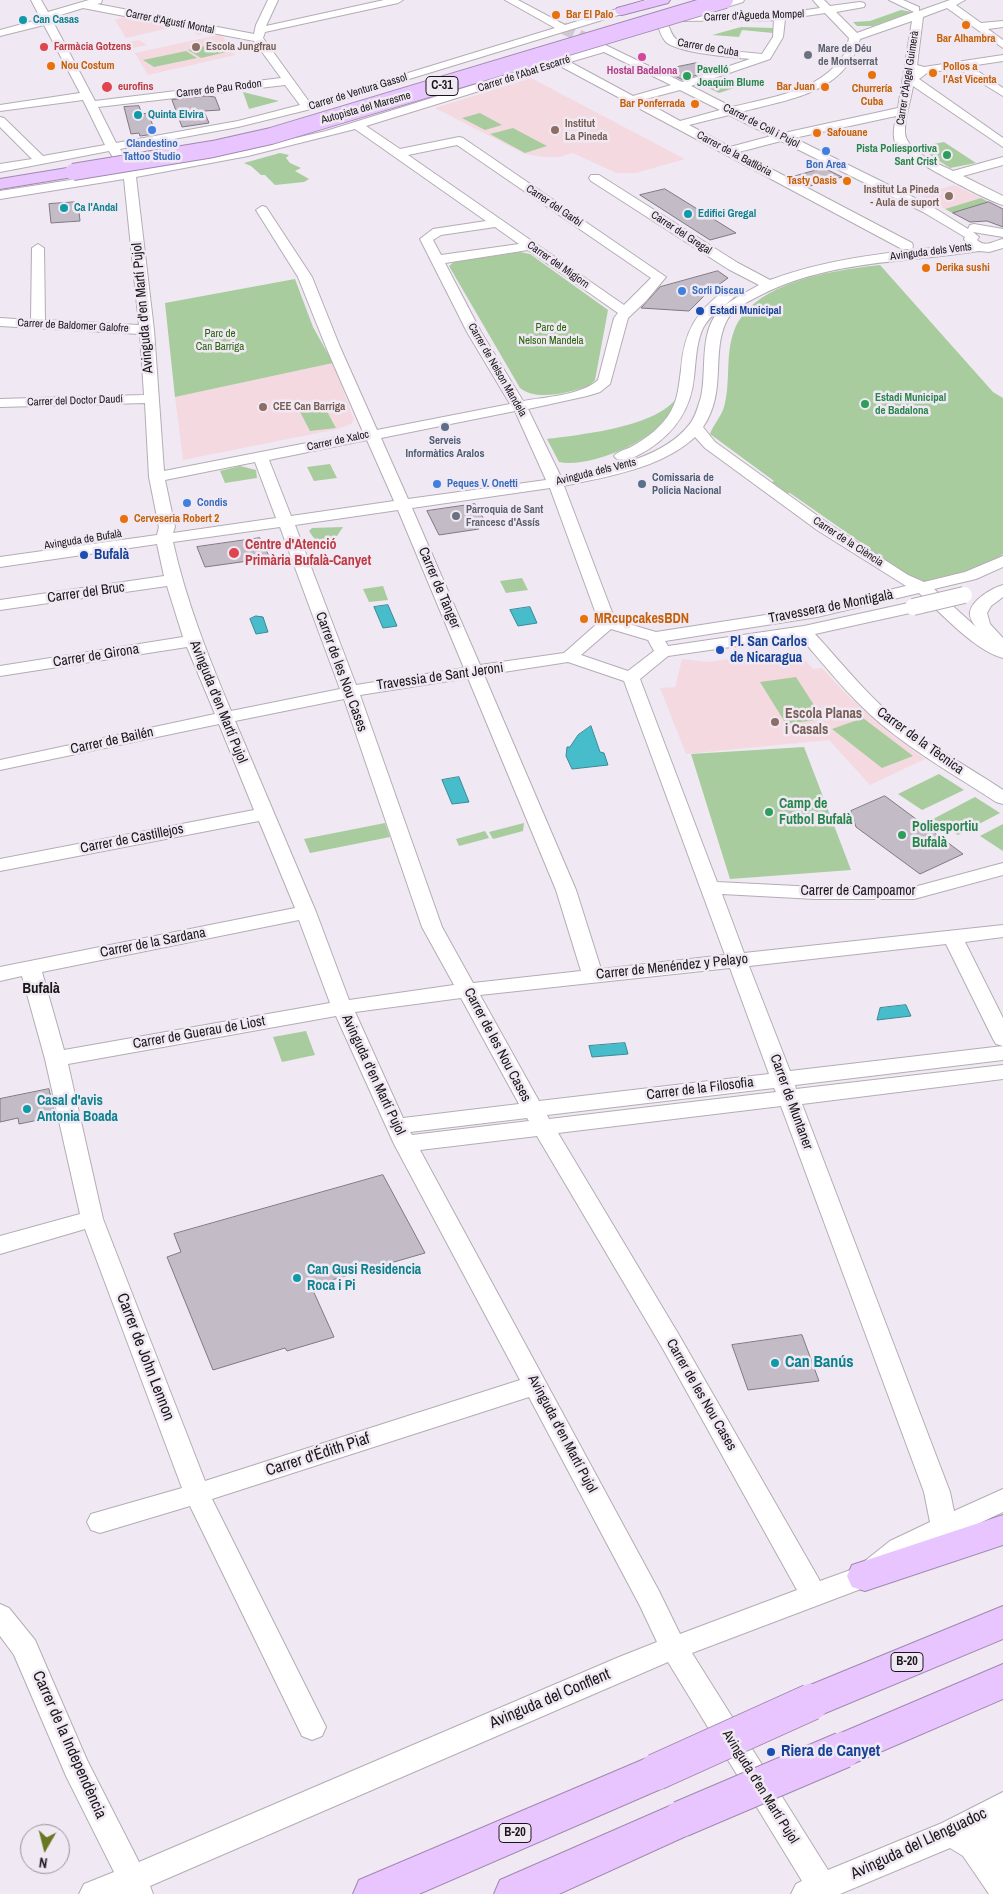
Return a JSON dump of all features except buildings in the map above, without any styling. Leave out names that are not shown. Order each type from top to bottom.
[{"type":"highway","points":[[622,11],[663,0]]},
{"type":"highway","name":"Autopista del Maresme","points":[[0,184],[199,142],[330,110],[691,0]]},
{"type":"highway","name":"Autopista del Maresme","points":[[0,175],[71,169],[213,149],[271,136],[725,0]]},
{"type":"highway","points":[[865,1576],[1003,1530]]},
{"type":"highway","name":"B-20","points":[[373,1894],[656,1772],[811,1702],[1003,1622]]},
{"type":"highway","points":[[514,1894],[681,1819],[1003,1681]]},
{"type":"street","name":"Avinguda d'en Martí Pujol","points":[[36,0],[106,133],[112,148],[129,175],[147,330],[150,399],[157,477],[173,580],[193,641],[223,718],[306,912],[342,1007],[400,1135],[650,1598],[673,1647],[817,1892]]},
{"type":"street","points":[[0,33],[20,30],[46,18],[98,0]]},
{"type":"street","points":[[273,0],[260,25],[259,34],[288,81],[307,107]]},
{"type":"street","points":[[259,34],[398,0]]},
{"type":"street","points":[[510,0],[564,28]]},
{"type":"street","name":"Carrer de Ventura Gassol","points":[[0,168],[238,124],[307,107],[657,0]]},
{"type":"street","name":"Carrer de l'Abat Escarré","points":[[110,181],[129,175],[223,158],[357,124],[561,62],[662,23],[739,0]]},
{"type":"street","points":[[818,0],[832,11],[855,37]]},
{"type":"street","points":[[894,0],[917,11]]},
{"type":"street","points":[[855,37],[917,11],[960,0]]},
{"type":"street","points":[[948,4],[1003,45]]},
{"type":"street","name":"Carrer d'Agustí Montal","points":[[83,5],[259,34]]},
{"type":"street","name":"Carrer d'Àgueda Mompel","points":[[677,19],[780,17],[832,11],[860,5]]},
{"type":"street","points":[[545,18],[546,6]]},
{"type":"street","name":"Carrer d'Àngel Guimerà","points":[[917,11],[912,72],[902,116],[900,139],[904,148],[920,159],[1003,201]]},
{"type":"street","points":[[633,99],[681,86],[766,57],[778,37],[780,17]]},
{"type":"street","name":"Carrer de Cuba","points":[[662,23],[669,39],[674,43],[696,48],[766,57]]},
{"type":"street","points":[[978,27],[1003,24]]},
{"type":"street","points":[[680,124],[813,88],[831,76],[841,66],[850,55],[855,37]]},
{"type":"street","name":"Carrer de Coll i Pujol","points":[[600,46],[989,238],[1003,261]]},
{"type":"street","points":[[1003,58],[912,72],[913,80],[1003,143]]},
{"type":"street","name":"Carrer de la Batllòria","points":[[561,62],[907,246]]},
{"type":"street","points":[[960,65],[1003,93]]},
{"type":"street","name":"Carrer de Pau Rodon","points":[[0,108],[288,81]]},
{"type":"street","points":[[906,95],[918,92],[931,94]]},
{"type":"street","points":[[728,151],[783,136],[884,115],[902,116]]},
{"type":"street","points":[[0,120],[41,161]]},
{"type":"street","name":"Carrer del Migjorn","points":[[357,124],[625,312]]},
{"type":"street","points":[[984,130],[1003,127]]},
{"type":"street","name":"Carrer del Garbí","points":[[400,153],[459,141],[659,277],[642,298],[625,312]]},
{"type":"street","points":[[0,208],[8,204],[103,188],[110,181],[112,148]]},
{"type":"street","points":[[952,175],[1003,161]]},
{"type":"street","name":"Carrer del Gregal","points":[[595,178],[752,278],[769,285]]},
{"type":"street","points":[[0,195],[110,181],[132,190]]},
{"type":"street","name":"Carrer de Tànger","points":[[262,210],[305,277],[401,499],[566,890],[593,976]]},
{"type":"street","name":"Carrer de Nelson Mandela","points":[[498,223],[438,232],[426,239],[474,332],[520,406],[553,477],[608,623]]},
{"type":"street","name":"Avinguda dels Vents","points":[[553,477],[625,455],[650,442],[677,418],[685,396],[693,337],[700,322],[713,306],[752,278],[774,269],[835,255],[989,238]]},
{"type":"street","name":"Avinguda dels Vents","points":[[166,533],[630,465],[659,454],[683,441],[695,428],[707,402],[716,330],[723,315],[754,292],[787,277],[820,268],[989,238]]},
{"type":"street","points":[[436,260],[531,246]]},
{"type":"street","points":[[38,248],[38,324]]},
{"type":"street","points":[[520,406],[591,391],[601,386],[605,381],[621,318],[625,312]]},
{"type":"street","name":"Carrer de Baldomer Galofre","points":[[0,322],[147,330]]},
{"type":"street","name":"Carrer del Doctor Daudí","points":[[0,403],[150,399]]},
{"type":"street","name":"Carrer de Xaloc","points":[[157,477],[520,406]]},
{"type":"street","name":"Carrer de la Ciència","points":[[695,428],[710,445],[823,527],[902,578],[923,588],[972,633],[1003,654]]},
{"type":"street","name":"Carrer de les Nou Cases","points":[[261,456],[350,692],[432,927],[532,1108],[671,1342],[814,1595]]},
{"type":"street","name":"Avinguda de Bufalà","points":[[0,553],[166,533]]},
{"type":"street","name":"Avinguda de Bufalà","points":[[0,562],[166,533]]},
{"type":"street","name":"Travessera de Montigalà","points":[[659,645],[923,588],[970,576],[1003,561]]},
{"type":"street","name":"Carrer del Bruc","points":[[0,605],[173,580]]},
{"type":"street","name":"Travessera de Montigalà","points":[[659,645],[804,631],[1003,585]]},
{"type":"street","points":[[1003,590],[981,604],[978,613],[981,623],[1003,649]]},
{"type":"street","points":[[608,623],[659,645],[631,678],[569,657],[608,623]]},
{"type":"street","name":"Carrer de la Tècnica","points":[[804,631],[839,672],[888,720],[1003,798]]},
{"type":"street","name":"Carrer de Girona","points":[[0,672],[193,641]]},
{"type":"street","name":"Travessia de Sant Jeroni","points":[[223,718],[304,703],[361,689],[569,657]]},
{"type":"street","name":"Carrer de Muntaner","points":[[631,678],[936,1492],[944,1528]]},
{"type":"street","name":"Carrer de Bailén","points":[[0,765],[223,718]]},
{"type":"street","name":"Carrer de Castillejos","points":[[0,865],[264,814]]},
{"type":"street","name":"Carrer de Campoamor","points":[[710,888],[743,888],[816,893],[914,893],[1003,869]]},
{"type":"street","name":"Carrer de la Sardana","points":[[0,974],[306,912]]},
{"type":"street","name":"Carrer de Menéndez y Pelayo","points":[[342,1007],[468,990],[1003,931]]},
{"type":"street","points":[[952,936],[1003,1039]]},
{"type":"street","name":"Carrer de John Lennon","points":[[30,968],[56,1059],[92,1219],[197,1494],[312,1727]]},
{"type":"street","name":"Carrer de Guerau de Liost","points":[[56,1059],[342,1007]]},
{"type":"street","name":"Carrer de la Filosofia","points":[[400,1135],[543,1127],[1003,1052]]},
{"type":"street","name":"Carrer de la Filosofia","points":[[400,1135],[532,1108],[1003,1072]]},
{"type":"street","points":[[0,1245],[92,1219]]},
{"type":"street","name":"Carrer d'Édith Piaf","points":[[100,1522],[197,1494],[535,1385]]},
{"type":"street","name":"Avinguda del Conflent","points":[[94,1894],[135,1886],[673,1647],[865,1576],[899,1549],[1003,1500]]},
{"type":"street","name":"Carrer de la Independència","points":[[0,1616],[135,1886]]},
{"type":"street","points":[[999,1807],[993,1836],[1003,1850]]},
{"type":"street","name":"Avinguda del Llenguadoc","points":[[817,1892],[952,1833],[999,1807]]},
{"type":"street","points":[[952,1833],[973,1846],[1003,1889]]},
{"type":"shaded area","points":[[128,16],[178,26],[126,38],[127,40],[115,20]]},
{"type":"shaded area","name":"Escola Jungfrau","points":[[180,27],[222,35],[235,55],[148,75],[128,42],[139,40],[147,45],[133,48],[135,53],[218,35],[208,33],[198,35],[190,29]]},
{"type":"shaded area","name":"Institut La Pineda","points":[[531,78],[685,159],[636,173],[616,173],[573,153],[559,157],[525,154],[435,108]]},
{"type":"shaded area","name":"Institut La Pineda - Aula de suport","points":[[954,185],[981,198],[945,209],[919,195]]},
{"type":"shaded area","name":"CEE Can Barriga","points":[[333,363],[354,420],[351,424],[338,429],[183,460],[175,397]]},
{"type":"shaded area","name":"Escola Planas i Casals","points":[[799,653],[813,669],[822,668],[850,698],[892,735],[925,759],[870,785],[829,740],[686,754],[660,688],[675,687],[682,659],[708,662],[758,655],[761,659]]},
{"type":"green space","points":[[901,10],[912,12],[873,26],[857,26],[853,22],[870,21]]},
{"type":"green space","points":[[741,27],[773,28],[773,33],[742,30],[739,37],[712,35]]},
{"type":"green space","points":[[218,43],[231,51],[201,58],[188,50]]},
{"type":"green space","points":[[186,51],[197,58],[154,67],[143,60]]},
{"type":"green space","points":[[729,78],[746,84],[719,93],[704,86]]},
{"type":"green space","points":[[243,92],[279,101],[249,109]]},
{"type":"green space","points":[[480,113],[502,125],[485,130],[462,118]]},
{"type":"green space","points":[[513,128],[547,146],[525,153],[490,134]]},
{"type":"green space","name":"Pista Poliesportiva Sant Crist","points":[[944,142],[976,163],[950,168],[918,147]]},
{"type":"green space","points":[[280,153],[289,155],[286,158],[290,163],[301,168],[295,171],[309,179],[304,182],[275,185],[265,175],[261,175],[251,166],[244,163]]},
{"type":"green space","points":[[981,198],[989,202],[959,211],[956,215],[945,209]]},
{"type":"green space","name":"Parc de Nelson Mandela","points":[[520,252],[530,254],[608,310],[595,380],[589,386],[563,393],[544,395],[527,392],[520,388],[449,266],[454,262]]},
{"type":"green space","points":[[880,265],[993,392],[1003,398],[1003,554],[976,568],[926,582],[913,580],[859,546],[863,544],[790,493],[785,494],[770,483],[774,481],[710,434],[724,407],[731,340],[734,331],[744,314],[758,300],[777,289],[797,281],[841,270]]},
{"type":"green space","name":"Parc de Can Barriga","points":[[295,279],[313,327],[333,363],[175,397],[165,303]]},
{"type":"green space","points":[[675,400],[677,401],[669,416],[656,430],[631,446],[600,458],[571,463],[559,462],[547,439],[596,432],[634,423],[665,409]]},
{"type":"green space","points":[[323,404],[336,428],[310,431],[298,408]]},
{"type":"green space","points":[[330,464],[337,478],[314,481],[307,467]]},
{"type":"green space","points":[[240,466],[256,470],[257,478],[225,483],[220,471]]},
{"type":"green space","points":[[343,527],[337,536],[318,544],[309,531],[312,528]]},
{"type":"green space","points":[[522,578],[528,590],[506,593],[500,581]]},
{"type":"green space","points":[[383,586],[388,600],[369,602],[363,589]]},
{"type":"green space","points":[[796,677],[823,719],[786,724],[760,682]]},
{"type":"green space","points":[[863,718],[913,756],[882,768],[832,729]]},
{"type":"green space","name":"Camp de Futbol Bufalà","points":[[804,747],[851,870],[730,879],[691,754]]},
{"type":"green space","points":[[939,774],[964,790],[922,810],[898,794]]},
{"type":"green space","points":[[975,797],[1000,813],[958,835],[933,819]]},
{"type":"green space","points":[[385,823],[390,837],[310,853],[304,839]]},
{"type":"green space","points":[[524,823],[523,831],[497,838],[493,839],[489,832]]},
{"type":"green space","points":[[1003,824],[1003,851],[980,836]]},
{"type":"green space","points":[[485,831],[489,838],[459,846],[456,839]]},
{"type":"green space","points":[[306,1031],[315,1055],[282,1062],[273,1037]]},
{"type":"water","points":[[388,605],[397,626],[383,628],[374,607]]},
{"type":"water","points":[[530,607],[537,623],[518,626],[510,610]]},
{"type":"water","points":[[256,616],[263,617],[268,632],[256,634],[250,619]]},
{"type":"water","points":[[591,726],[600,752],[604,753],[608,765],[572,769],[566,756],[567,747],[570,747],[578,735]]},
{"type":"water","points":[[459,777],[469,802],[452,804],[442,780]]},
{"type":"water","points":[[906,1005],[911,1016],[877,1020],[880,1008]]},
{"type":"water","points":[[625,1043],[628,1054],[592,1057],[589,1046]]},
{"type":"tunnel","points":[[563,28],[595,43]]},
{"type":"place","name":"Bar El Palo","points":[[556,15]]},
{"type":"place","name":"Can Casas","points":[[23,20]]},
{"type":"place","name":"Bar Alhambra","points":[[966,25]]},
{"type":"place","name":"Farmàcia Gotzens","points":[[44,47]]},
{"type":"place","name":"Escola Jungfrau","points":[[196,47]]},
{"type":"place","name":"Mare de Déu de Montserrat","points":[[808,55]]},
{"type":"place","name":"Hostal Badalona","points":[[642,57]]},
{"type":"place","name":"Nou Costum","points":[[51,66]]},
{"type":"place","name":"Pollos a l'Ast Vicenta","points":[[933,73]]},
{"type":"place","name":"Churrería Cuba","points":[[872,75]]},
{"type":"place","name":"Pavelló Joaquim Blume","points":[[687,76]]},
{"type":"place","name":"eurofins","points":[[107,87]]},
{"type":"place","name":"Bar Juan","points":[[825,87]]},
{"type":"place","name":"Bar Ponferrada","points":[[695,104]]},
{"type":"place","name":"Quinta Elvira","points":[[138,115]]},
{"type":"place","name":"Clandestino Tattoo Studio","points":[[152,130]]},
{"type":"place","name":"Institut La Pineda","points":[[555,130]]},
{"type":"place","name":"Safouane","points":[[817,133]]},
{"type":"place","name":"Bon Area","points":[[826,151]]},
{"type":"place","name":"Pista Poliesportiva Sant Crist","points":[[947,155]]},
{"type":"place","name":"Tasty Oasis","points":[[847,181]]},
{"type":"place","name":"Institut La Pineda - Aula de suport","points":[[949,196]]},
{"type":"place","name":"Ca l'Andal","points":[[64,208]]},
{"type":"place","name":"Edifici Gregal","points":[[688,214]]},
{"type":"place","name":"Derika sushi","points":[[926,268]]},
{"type":"place","name":"Sorli Discau","points":[[682,291]]},
{"type":"place","name":"Estadi Municipal","points":[[700,311]]},
{"type":"place","name":"Estadi Municipal de Badalona","points":[[865,404]]},
{"type":"place","name":"CEE Can Barriga","points":[[263,407]]},
{"type":"place","name":"Serveis Informàtics Aralos","points":[[445,427]]},
{"type":"place","name":"Peques V. Onetti","points":[[437,484]]},
{"type":"place","name":"Comissaria de Policia Nacional","points":[[642,484]]},
{"type":"place","name":"Condis","points":[[187,503]]},
{"type":"place","name":"Parroquia de Sant Francesc d'Assís","points":[[456,516]]},
{"type":"place","name":"Cerveseria Robert 2","points":[[124,519]]},
{"type":"place","name":"Centre d'Atenció Primària Bufalà-Canyet","points":[[234,553]]},
{"type":"place","name":"Bufalà","points":[[84,555]]},
{"type":"place","name":"MRcupcakesBDN","points":[[584,619]]},
{"type":"place","name":"Pl. San Carlos de Nicaragua","points":[[720,650]]},
{"type":"place","name":"Escola Planas i Casals","points":[[775,722]]},
{"type":"place","name":"Camp de Futbol Bufalà","points":[[769,812]]},
{"type":"place","name":"Poliesportiu Bufalà","points":[[902,835]]},
{"type":"place","name":"Casal d'avis Antonia Boada","points":[[27,1109]]},
{"type":"place","name":"Can Gusi Residencia Roca i Pi","points":[[297,1278]]},
{"type":"place","name":"Can Banús","points":[[775,1363]]},
{"type":"place","name":"Riera de Canyet","points":[[771,1752]]},
{"type":"district","name":"Bufalà","points":[[41,989]]}]
